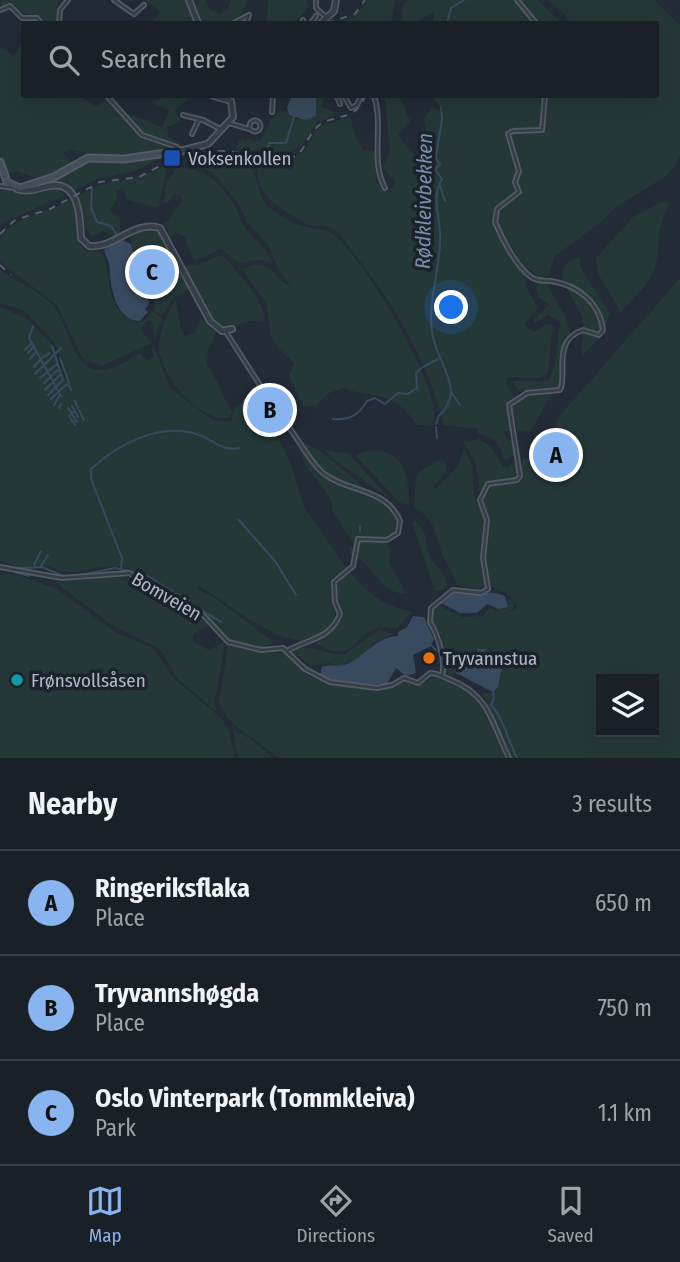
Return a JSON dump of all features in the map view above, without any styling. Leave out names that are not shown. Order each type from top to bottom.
[{"type":"main road","points":[[0,162],[6,180],[15,188],[49,179],[90,158],[124,159],[180,151]]},
{"type":"street","points":[[59,21],[60,10],[68,0]]},
{"type":"street","points":[[114,0],[134,14],[144,5]]},
{"type":"street","points":[[189,0],[197,21]]},
{"type":"street","points":[[316,0],[316,8],[327,18]]},
{"type":"street","points":[[323,21],[335,10],[336,0]]},
{"type":"street","points":[[517,0],[534,21]]},
{"type":"street","points":[[0,10],[10,6],[24,19],[37,18],[39,21]]},
{"type":"street","points":[[238,21],[249,15],[247,21]]},
{"type":"street","points":[[109,98],[142,135],[178,147],[180,151],[204,146],[229,123],[234,114],[228,98]]},
{"type":"street","points":[[272,112],[273,98]]},
{"type":"street","points":[[338,98],[341,104]]},
{"type":"street","points":[[345,98],[348,107],[352,108],[360,98]]},
{"type":"street","points":[[375,98],[378,111],[377,179],[386,188]]},
{"type":"street","points":[[442,676],[444,663],[439,651],[438,633],[429,621],[430,609],[451,590],[482,593],[488,589],[483,558],[486,520],[480,500],[488,484],[517,480],[520,475],[509,405],[528,393],[560,390],[563,385],[561,360],[572,337],[581,331],[596,335],[602,331],[599,313],[593,303],[572,288],[552,281],[538,281],[528,274],[495,222],[498,208],[519,192],[515,181],[519,172],[508,134],[513,131],[542,130],[545,98]]},
{"type":"street","points":[[183,115],[200,119],[222,130]]},
{"type":"street","points":[[192,134],[195,122],[200,119]]},
{"type":"street","points":[[229,123],[249,128]]},
{"type":"street","points":[[0,187],[26,191],[56,185],[66,189],[80,208],[81,238],[89,246],[103,245],[138,228],[160,228],[209,319],[229,330],[263,390],[248,398],[246,403],[246,415],[254,426],[263,430],[286,424],[324,474],[378,496],[400,521],[398,533],[391,539],[358,539],[353,566],[334,583],[335,603],[340,613],[334,627],[316,640],[302,642],[287,651],[305,669],[331,682],[377,688],[393,685],[404,678],[419,683],[430,673],[467,686],[482,699],[509,758]]},
{"type":"street","name":"Bomveien","points":[[0,566],[62,579],[127,573],[202,614],[228,642],[261,650],[281,648],[287,651]]},
{"type":"shaded area","points":[[1,0],[58,0],[57,21],[42,21],[12,5],[1,5]]},
{"type":"shaded area","points":[[146,0],[188,0],[194,21],[152,21],[160,12]]},
{"type":"shaded area","points":[[191,0],[197,5],[200,0],[206,0],[210,10],[219,14],[227,10],[231,0],[247,0],[244,10],[235,21],[199,21]]},
{"type":"shaded area","points":[[268,0],[306,0],[309,7],[296,21],[267,21]]},
{"type":"shaded area","points":[[368,0],[395,0],[391,21],[341,21],[354,17]]},
{"type":"shaded area","points":[[408,0],[513,0],[532,21],[433,21],[434,12],[418,21],[401,21],[403,5]]},
{"type":"shaded area","points":[[519,0],[537,0],[559,21],[537,21]]},
{"type":"shaded area","points":[[547,0],[654,0],[680,25],[680,156],[665,177],[616,207],[601,222],[555,256],[548,276],[540,278],[523,265],[496,222],[501,206],[520,194],[517,181],[521,172],[508,136],[511,133],[534,133],[544,129],[548,98],[659,98],[659,21],[568,21],[565,14]]},
{"type":"shaded area","points":[[21,44],[21,98],[83,98],[96,106],[106,100],[142,138],[173,149],[103,156],[70,149],[63,153],[69,158],[69,167],[40,179],[19,172],[7,173],[0,154],[0,47],[14,56]]},
{"type":"shaded area","points":[[163,98],[189,98],[175,110],[182,121],[167,127],[169,138],[183,145],[145,135],[127,113],[162,127],[169,110],[152,103]]},
{"type":"shaded area","points":[[316,98],[323,98],[321,107],[339,114],[317,122],[302,145],[288,153],[233,149],[238,145],[237,141],[244,139],[246,143],[247,138],[255,142],[261,140],[273,117],[281,111],[287,110],[296,119],[316,116]]},
{"type":"shaded area","points":[[385,98],[401,98],[410,121],[398,135],[418,159],[422,194],[428,193],[420,143],[427,136],[424,119],[432,106],[439,111],[441,108],[434,98],[544,98],[542,127],[514,129],[505,137],[517,170],[514,180],[517,191],[498,205],[492,218],[523,271],[526,287],[538,308],[525,323],[527,328],[534,332],[546,324],[553,325],[548,372],[534,378],[508,378],[506,384],[514,396],[507,412],[513,431],[503,431],[507,439],[513,440],[514,455],[507,460],[503,458],[495,441],[478,434],[478,429],[444,425],[421,359],[399,317],[340,234],[326,226],[308,225],[269,199],[261,186],[252,160],[220,160],[213,155],[290,160],[305,150],[319,127],[350,116],[356,139],[364,150],[376,152],[376,183],[389,193],[396,182],[382,167],[390,153]]},
{"type":"shaded area","points":[[167,154],[135,171],[97,179],[73,192],[57,183],[46,184],[87,162]]},
{"type":"shaded area","points":[[204,158],[220,165],[248,164],[261,196],[272,209],[300,225],[329,232],[344,245],[380,295],[416,358],[434,411],[432,426],[417,425],[392,401],[342,388],[327,394],[315,406],[303,406],[289,376],[294,363],[277,347],[270,334],[267,305],[242,269],[260,264],[266,266],[290,285],[278,269],[269,246],[246,221],[240,206],[219,179],[200,164],[199,160]]},
{"type":"shaded area","points":[[167,166],[159,205],[156,207],[127,200],[123,188],[116,192],[117,200],[110,210],[120,218],[120,234],[116,237],[102,231],[93,237],[85,228],[79,196],[100,186],[154,171]]},
{"type":"shaded area","points":[[176,168],[204,173],[218,184],[236,208],[246,229],[272,262],[256,260],[239,263],[221,249],[194,261],[184,236],[176,233],[171,237],[164,223],[170,221],[173,211],[183,201],[180,196],[174,194],[168,203],[164,203],[166,184]]},
{"type":"shaded area","points":[[54,188],[66,195],[0,224],[0,189],[27,194]]},
{"type":"shaded area","points":[[71,199],[82,246],[85,250],[103,254],[111,293],[119,310],[138,323],[146,319],[152,310],[162,318],[155,340],[152,321],[147,321],[140,329],[152,343],[102,366],[83,359],[57,305],[0,262],[0,240],[11,226]]},
{"type":"shaded area","points":[[662,202],[670,203],[660,229],[653,274],[621,312],[598,274],[596,258],[633,217]]},
{"type":"shaded area","points":[[141,228],[143,232],[158,230],[189,289],[173,298],[163,315],[155,312],[151,279],[146,269],[147,257],[144,255],[138,262],[129,236]]},
{"type":"shaded area","points":[[223,256],[250,288],[261,307],[264,322],[253,321],[222,328],[214,322],[186,266],[201,264]]},
{"type":"shaded area","points":[[580,257],[580,267],[610,313],[602,335],[582,356],[583,321],[563,276],[564,268],[569,262]]},
{"type":"shaded area","points":[[0,269],[54,307],[74,350],[88,367],[98,370],[112,368],[141,353],[146,361],[154,357],[151,348],[154,347],[170,388],[214,421],[231,421],[235,407],[243,402],[245,416],[253,427],[261,432],[271,429],[275,432],[291,465],[304,507],[347,569],[332,584],[335,617],[320,636],[304,640],[286,637],[266,629],[198,586],[197,589],[215,598],[275,643],[262,649],[228,641],[201,610],[127,568],[115,566],[69,572],[48,566],[38,569],[34,566],[21,568],[0,561],[0,307],[26,318],[50,342],[56,351],[59,370],[71,386],[55,343],[25,311],[0,303]]},
{"type":"shaded area","points":[[680,278],[680,758],[511,758],[482,693],[493,693],[498,687],[502,671],[481,648],[477,661],[455,661],[456,673],[452,677],[448,676],[441,652],[441,635],[431,621],[433,609],[438,605],[462,617],[483,616],[490,608],[498,612],[494,606],[504,609],[508,600],[505,596],[514,602],[491,586],[488,577],[488,517],[484,495],[488,487],[520,480],[522,460],[543,450],[550,441],[557,419]]},
{"type":"shaded area","points":[[535,283],[548,284],[569,327],[568,341],[560,360],[563,381],[556,390],[519,391],[512,381],[547,381],[553,370],[556,354],[560,322],[549,315],[534,323],[549,305],[538,296]]},
{"type":"shaded area","points":[[176,299],[181,331],[186,336],[196,332],[202,319],[216,333],[208,351],[207,364],[232,411],[229,417],[218,418],[194,405],[165,369],[159,345],[165,321]]},
{"type":"shaded area","points":[[262,394],[266,407],[282,419],[263,428],[252,422],[246,406]]},
{"type":"shaded area","points":[[554,394],[529,432],[517,431],[510,407],[530,395]]},
{"type":"shaded area","points":[[296,438],[320,451],[393,511],[400,524],[397,534],[381,539],[391,549],[389,563],[407,594],[390,589],[365,564],[350,554],[348,545],[353,548],[354,545],[333,512],[332,501],[304,463]]},
{"type":"shaded area","points":[[479,439],[491,447],[503,466],[508,467],[517,461],[519,471],[514,478],[486,484],[480,493],[476,463],[464,443]]},
{"type":"shaded area","points":[[464,448],[472,466],[474,496],[484,516],[480,560],[484,583],[479,590],[457,585],[430,522],[414,507],[419,473],[442,459],[446,463],[446,471],[433,487],[436,489],[458,466]]},
{"type":"shaded area","points":[[325,450],[349,454],[391,500],[331,457]]},
{"type":"shaded area","points":[[373,450],[384,452],[399,461],[406,476],[409,505],[400,503],[356,456],[358,453]]},
{"type":"shaded area","points":[[414,520],[423,529],[430,556],[445,577],[447,587],[443,590],[435,590],[412,523]]},
{"type":"shaded area","points":[[12,573],[57,589],[115,632],[154,649],[173,678],[222,719],[229,732],[235,758],[0,758],[0,575]]},
{"type":"shaded area","points":[[351,573],[377,598],[412,612],[397,628],[380,627],[371,630],[346,650],[328,650],[315,643],[332,630],[340,619],[336,589]]},
{"type":"shaded area","points":[[125,576],[209,624],[193,635],[193,642],[209,650],[222,643],[225,645],[214,704],[217,712],[177,678],[160,649],[112,625],[55,582]]},
{"type":"shaded area","points":[[379,630],[393,634],[372,644],[361,657],[340,666],[329,663],[311,666],[292,651],[305,647],[344,655]]},
{"type":"shaded area","points":[[228,645],[252,651],[284,653],[307,675],[331,685],[377,691],[405,681],[419,686],[435,678],[453,683],[464,688],[480,704],[505,758],[278,758],[236,726],[223,712],[219,703]]},
{"type":"shaded area","points":[[233,730],[249,738],[273,758],[238,758]]},
{"type":"water","points":[[291,98],[316,98],[316,116],[305,120],[289,115],[287,107]]},
{"type":"water","points":[[123,240],[131,244],[138,269],[150,280],[147,286],[149,304],[145,309],[148,312],[140,321],[132,320],[120,309],[111,285],[110,267],[104,249]]},
{"type":"water","points":[[451,591],[499,594],[505,596],[508,607],[499,609],[487,604],[477,613],[460,613],[441,603]]},
{"type":"water","points":[[413,616],[424,617],[434,639],[431,646],[413,655],[416,673],[406,676],[396,668],[387,684],[381,685],[353,683],[320,676],[322,667],[344,665],[382,640],[398,636],[398,632],[407,627]]},
{"type":"water","points":[[478,649],[485,649],[502,668],[498,687],[493,692],[456,673],[453,663],[475,663]]},
{"type":"waterway","points":[[448,21],[451,8],[464,0]]},
{"type":"waterway","name":"Rødkleivbekken","points":[[440,415],[448,404],[451,391],[434,341],[431,316],[440,239],[436,201],[442,179],[435,169],[440,165],[436,157],[442,119],[441,108]]},
{"type":"waterway","points":[[267,152],[269,143],[286,143],[294,117]]},
{"type":"waterway","points":[[214,157],[223,154],[236,160],[260,163],[266,157]]},
{"type":"waterway","points":[[203,161],[212,158]]},
{"type":"waterway","points":[[439,183],[445,201]]},
{"type":"waterway","points":[[92,188],[91,208],[97,222],[111,226],[117,235]]},
{"type":"waterway","points":[[33,326],[29,338],[61,396]]},
{"type":"waterway","points":[[25,350],[32,343]]},
{"type":"waterway","points":[[28,353],[34,346]]},
{"type":"waterway","points":[[48,395],[63,380],[52,346]]},
{"type":"waterway","points":[[35,374],[61,348]]},
{"type":"waterway","points":[[30,359],[36,352]]},
{"type":"waterway","points":[[42,358],[50,353]]},
{"type":"waterway","points":[[60,358],[69,383]]},
{"type":"waterway","points":[[423,367],[438,359]]},
{"type":"waterway","points":[[34,367],[40,360]]},
{"type":"waterway","points":[[40,378],[57,364]]},
{"type":"waterway","points":[[333,419],[353,416],[367,401],[375,398],[385,404],[398,393],[408,394],[417,388],[416,373],[421,368]]},
{"type":"waterway","points":[[44,383],[58,370]]},
{"type":"waterway","points":[[45,390],[60,375]]},
{"type":"waterway","points":[[51,399],[67,384]]},
{"type":"waterway","points":[[69,385],[71,390]]},
{"type":"waterway","points":[[451,392],[460,405]]},
{"type":"waterway","points":[[54,405],[60,395]]},
{"type":"waterway","points":[[75,401],[78,408]]},
{"type":"waterway","points":[[59,408],[61,404]]},
{"type":"waterway","points":[[72,406],[78,417]]},
{"type":"waterway","points":[[68,408],[77,422]]},
{"type":"waterway","points":[[79,410],[84,420]]},
{"type":"waterway","points":[[74,411],[69,416],[75,425]]},
{"type":"waterway","name":"Rødkleivbekken","points":[[436,424],[439,415]]},
{"type":"waterway","name":"Rødkleivbekken","points":[[436,427],[437,438]]},
{"type":"waterway","points":[[91,469],[128,443],[158,433],[189,432],[224,447],[239,448]]},
{"type":"waterway","points":[[91,471],[91,479],[122,558],[121,569]]},
{"type":"waterway","points":[[238,519],[275,561],[296,595]]},
{"type":"waterway","points":[[360,526],[360,532]]},
{"type":"waterway","points":[[34,565],[41,551]]},
{"type":"waterway","points":[[41,566],[48,555]]},
{"type":"waterway","points":[[21,568],[42,567],[66,577]]},
{"type":"waterway","points":[[75,576],[115,568],[144,574],[221,622]]},
{"type":"waterway","points":[[14,572],[29,576]]},
{"type":"waterway","points":[[432,646],[436,650]]},
{"type":"waterway","points":[[444,660],[453,663]]},
{"type":"waterway","points":[[493,692],[491,705],[503,723],[517,758]]},
{"type":"railway","points":[[333,21],[355,14],[365,0]]},
{"type":"railway","points":[[0,234],[15,220],[50,209],[100,182],[139,177],[181,155],[221,151],[293,157],[302,150],[316,127],[352,113],[364,98]]},
{"type":"railway","points":[[0,265],[11,275]]},
{"type":"place","name":"Voksenkollen","points":[[172,158]]},
{"type":"place","name":"Oslo Vinterpark (Tommkleiva)","points":[[152,272]]},
{"type":"place","name":"Tryvannshøgda","points":[[270,410]]},
{"type":"place","name":"Ringeriksflaka","points":[[556,455]]},
{"type":"place","name":"Tryvannstua","points":[[429,658]]},
{"type":"place","name":"Frønsvollsåsen","points":[[17,680]]}]
